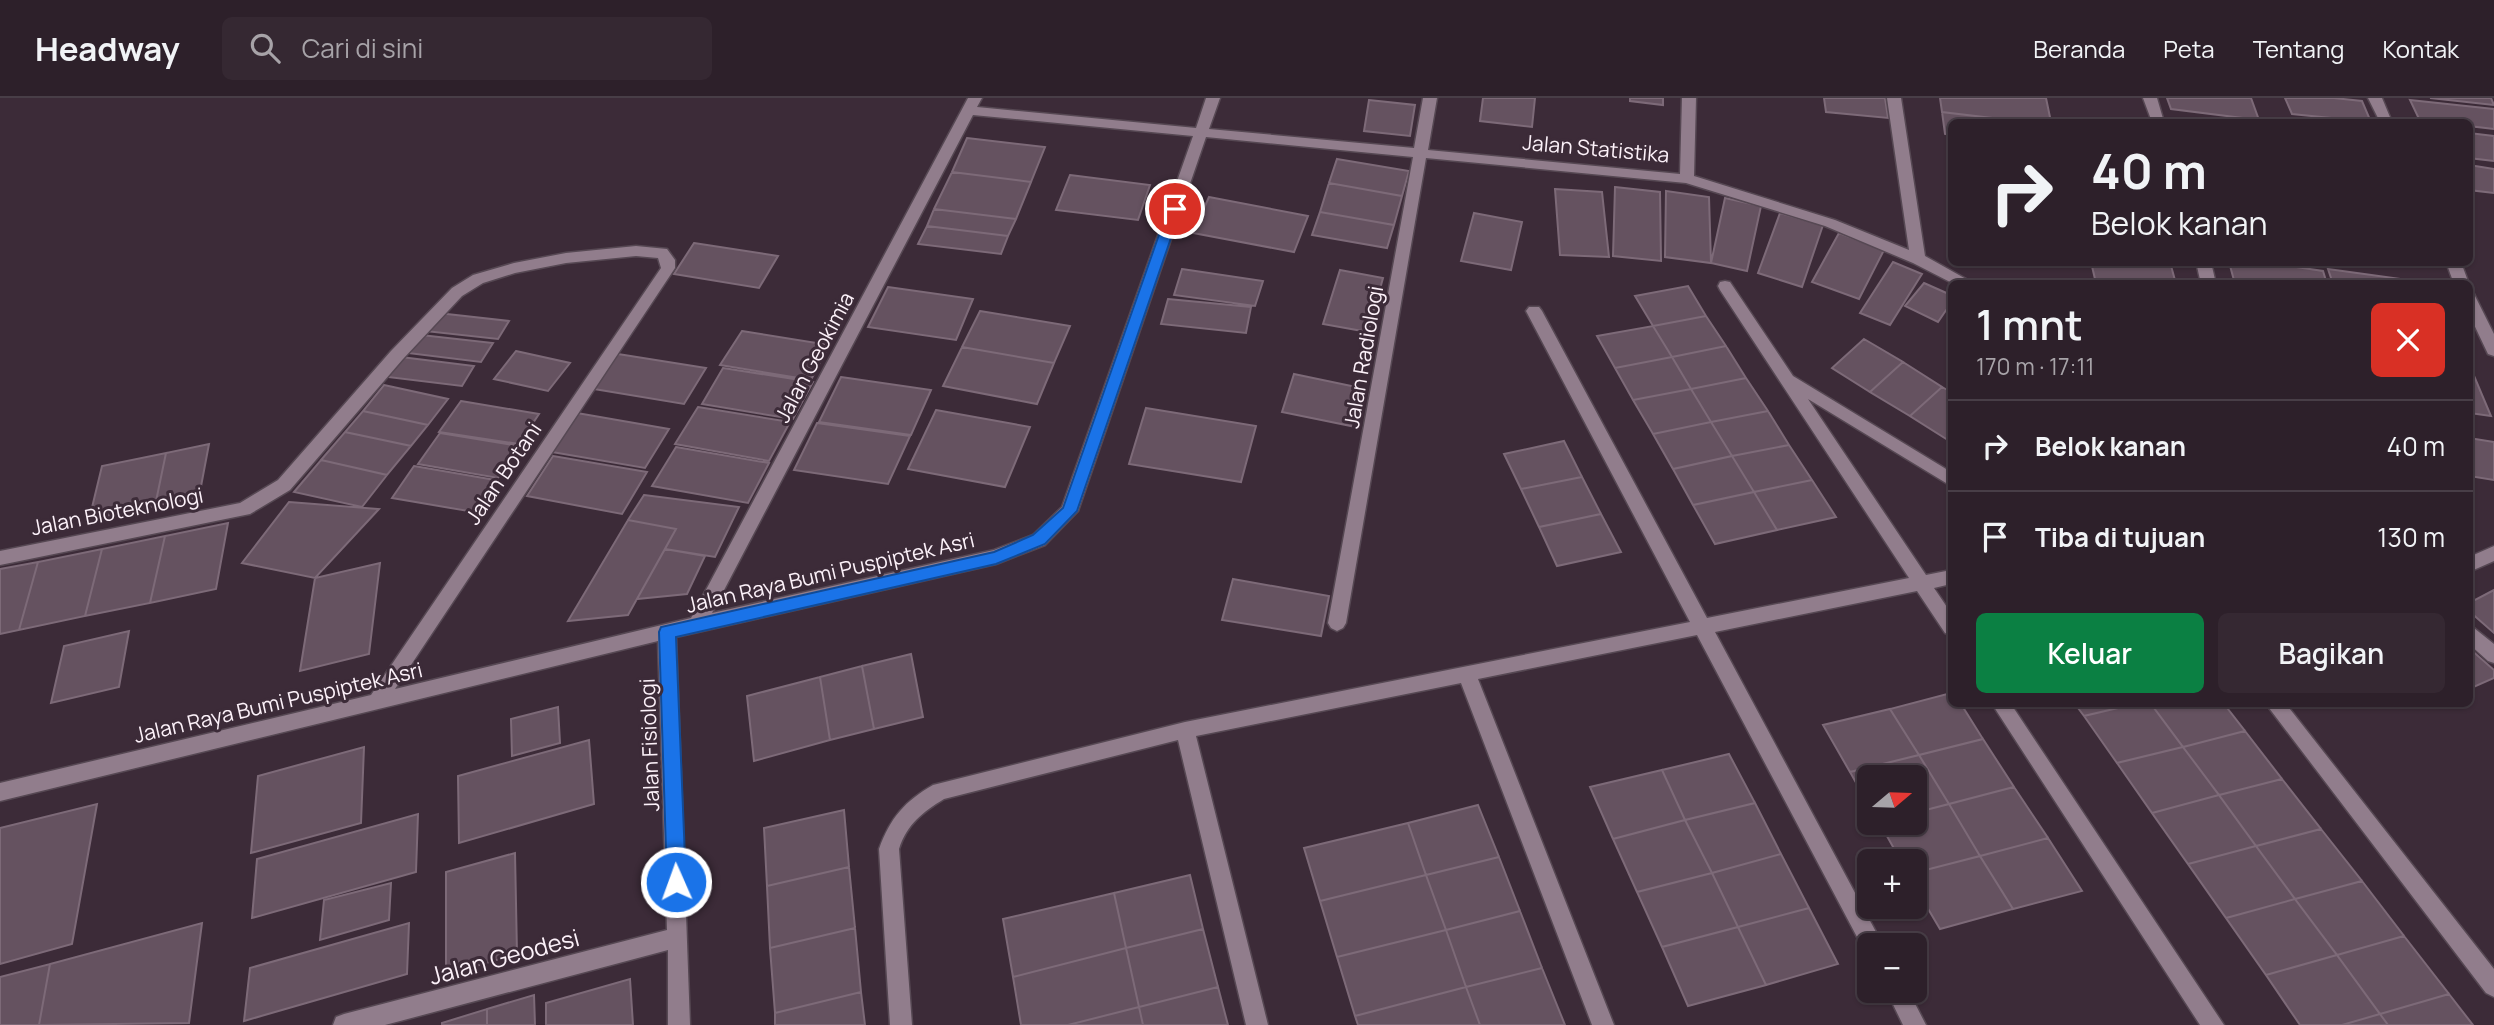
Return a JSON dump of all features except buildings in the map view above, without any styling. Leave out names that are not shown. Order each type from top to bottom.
[{"type":"street","name":"Jalan Raya Bumi Puspiptek Asri","points":[[0,792],[697,624],[996,558],[1039,540],[1069,511],[1213,98]]},
{"type":"street","name":"Jalan Radiologi","points":[[1337,623],[1430,98]]},
{"type":"street","points":[[1687,179],[1689,98]]},
{"type":"street","points":[[1894,98],[1918,260]]},
{"type":"street","points":[[2150,98],[2157,119]]},
{"type":"street","points":[[2375,98],[2385,119]]},
{"type":"street","name":"Jalan Geokimia","points":[[697,624],[972,104],[1201,134]]},
{"type":"street","name":"Jalan Statistika","points":[[1201,134],[1687,179],[1830,223],[1960,280]]},
{"type":"street","name":"Jalan Bioteknologi","points":[[0,558],[244,509],[284,485],[397,355],[457,292],[478,279],[514,268],[566,258],[636,251],[662,253],[668,260],[668,268]]},
{"type":"street","name":"Jalan Botani","points":[[376,702],[668,268]]},
{"type":"street","points":[[1725,286],[1948,623]]},
{"type":"street","points":[[2473,306],[2494,351]]},
{"type":"street","points":[[1535,311],[1866,933]]},
{"type":"street","points":[[1786,378],[1948,478]]},
{"type":"street","points":[[2473,563],[2494,553]]},
{"type":"street","points":[[901,1025],[889,849],[896,827],[912,808],[940,791],[1185,730],[1948,578]]},
{"type":"street","name":"Jalan Fisiologi","points":[[667,632],[679,1025]]},
{"type":"street","points":[[2473,636],[2494,655]]},
{"type":"street","points":[[1467,674],[1603,1025]]},
{"type":"street","points":[[2003,707],[2213,1025]]},
{"type":"street","points":[[2277,707],[2494,986]]},
{"type":"street","points":[[1185,730],[1257,1025]]},
{"type":"street","name":"Jalan Geodesi","points":[[344,1025],[678,937]]},
{"type":"street","points":[[1903,1003],[1915,1025]]},
{"type":"route","points":[[676,882],[667,632],[996,558],[1039,540],[1069,511],[1175,209]]}]
